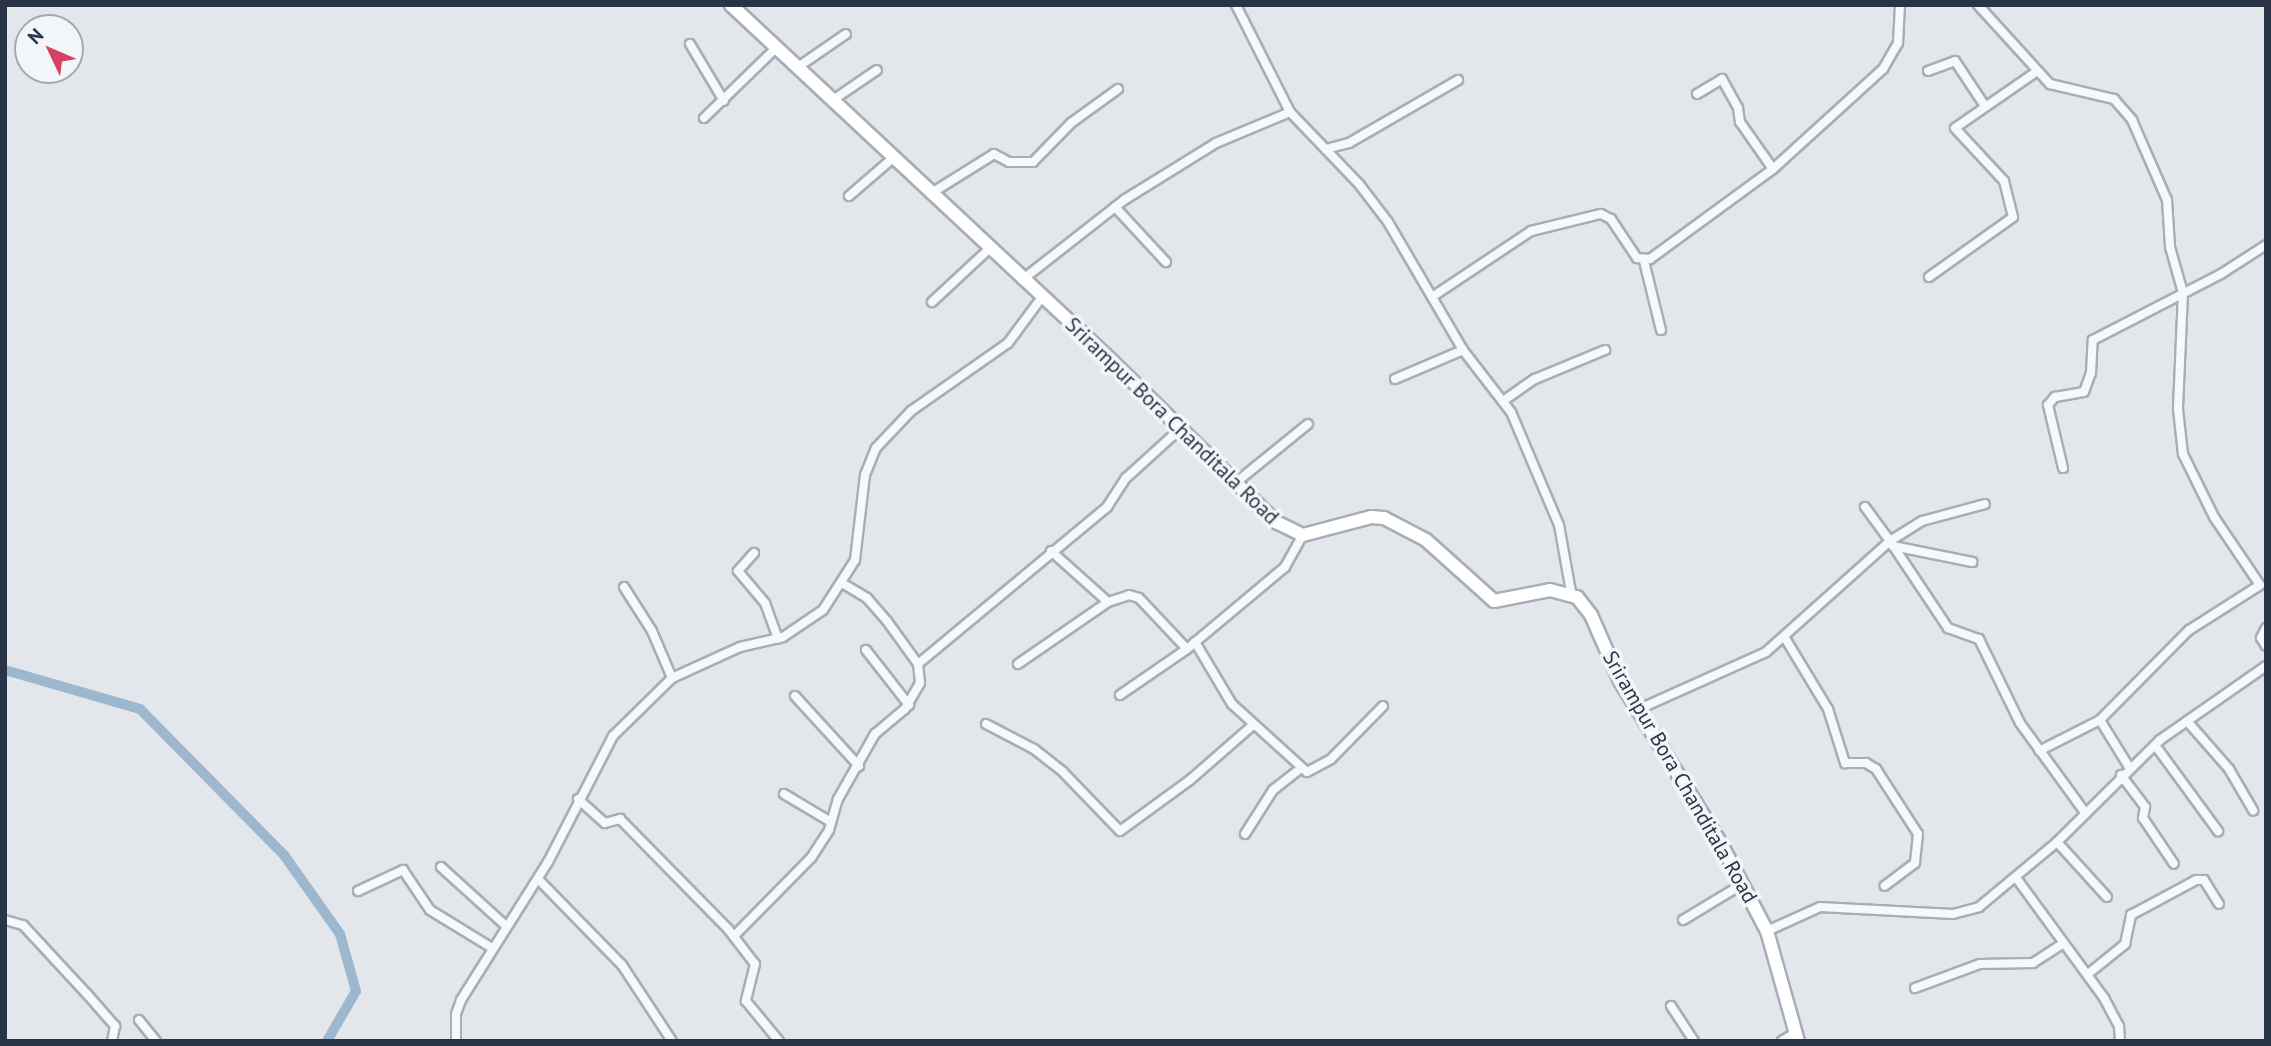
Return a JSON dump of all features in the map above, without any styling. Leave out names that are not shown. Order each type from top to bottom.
[{"type":"main road","name":"Srirampur Bora Chanditala Road","points":[[731,5],[1042,297],[1276,522],[1303,535],[1371,517],[1384,518],[1426,540],[1494,601],[1550,590],[1571,592],[1591,615],[1637,710],[1720,842],[1767,931],[1796,1037]]},
{"type":"street","points":[[1236,5],[1290,112],[1326,149],[1388,222],[1463,350],[1503,401],[1523,435],[1559,525],[1571,592]]},
{"type":"street","points":[[1644,261],[1773,169],[1883,69],[1898,43],[1900,5]]},
{"type":"street","points":[[1978,5],[2036,72],[2061,90],[2114,99],[2127,113],[2167,201],[2170,247],[2183,293],[2178,409],[2183,454],[2214,517],[2263,588],[2189,630],[2100,720],[2039,751]]},
{"type":"street","points":[[798,67],[846,34]]},
{"type":"street","points":[[690,44],[724,101]]},
{"type":"street","points":[[704,118],[777,47]]},
{"type":"street","points":[[1928,71],[1955,61],[1985,106]]},
{"type":"street","points":[[833,100],[877,71]]},
{"type":"street","points":[[1928,277],[2013,217],[2004,181],[1955,132],[1957,124],[2036,72]]},
{"type":"street","points":[[1697,94],[1721,79],[1738,108],[1740,122],[1773,169]]},
{"type":"street","points":[[1326,149],[1349,143],[1458,80]]},
{"type":"street","points":[[930,194],[994,154],[1009,162],[1033,163],[1072,123],[1118,89]]},
{"type":"street","points":[[1022,280],[1115,207],[1216,143],[1290,112]]},
{"type":"street","points":[[849,196],[893,158]]},
{"type":"street","points":[[1115,207],[1166,262]]},
{"type":"street","points":[[1432,297],[1531,231],[1601,214],[1611,219],[1629,249],[1644,261],[1661,330]]},
{"type":"street","points":[[2063,468],[2049,402],[2084,392],[2091,373],[2091,343],[2096,337],[2183,293],[2266,245]]},
{"type":"street","points":[[932,302],[989,249]]},
{"type":"street","points":[[456,1041],[456,1014],[461,1000],[538,879],[613,736],[672,678],[740,647],[778,639],[823,610],[855,560],[864,475],[876,448],[911,411],[1007,343],[1042,297]]},
{"type":"street","points":[[1395,379],[1463,350]]},
{"type":"street","points":[[1503,401],[1535,379],[1605,350]]},
{"type":"street","points":[[1234,484],[1308,424]]},
{"type":"street","points":[[918,664],[1107,507],[1126,478],[1180,429]]},
{"type":"street","points":[[1637,710],[1697,686],[1785,638],[1797,621],[1840,590],[1892,543],[1922,521],[1984,504]]},
{"type":"street","points":[[1865,507],[1948,628],[1979,639],[2039,751],[2086,814]]},
{"type":"street","points":[[1120,695],[1187,649],[1285,567],[1303,535]]},
{"type":"street","points":[[1892,543],[1972,562]]},
{"type":"street","points":[[1051,551],[1108,602]]},
{"type":"street","points":[[754,553],[738,572],[765,603],[778,639]]},
{"type":"street","points":[[733,936],[811,858],[831,822],[838,799],[881,726],[909,705],[920,683],[918,664],[874,604],[842,583]]},
{"type":"street","points":[[624,587],[652,631],[672,678]]},
{"type":"street","points":[[1018,664],[1108,602],[1135,596],[1187,649]]},
{"type":"street","points":[[2266,628],[2261,638],[2266,646]]},
{"type":"street","points":[[1785,638],[1828,709],[1845,763],[1866,763],[1876,769],[1918,834],[1918,858],[1885,886]]},
{"type":"street","points":[[1195,642],[1232,704],[1301,768],[1312,772],[1322,767],[1383,706]]},
{"type":"street","points":[[866,650],[909,705]]},
{"type":"street","points":[[1767,931],[1820,906],[1967,912],[2017,879],[2086,814],[2129,767],[2155,745],[2266,666]]},
{"type":"street","points":[[795,696],[859,766]]},
{"type":"street","points":[[2100,720],[2129,767]]},
{"type":"street","points":[[2187,721],[2229,769],[2253,810]]},
{"type":"street","points":[[986,724],[1034,749],[1063,772],[1120,831],[1190,780],[1253,725]]},
{"type":"street","points":[[2155,745],[2218,831]]},
{"type":"street","points":[[1245,834],[1273,790],[1301,768]]},
{"type":"street","points":[[2121,775],[2145,807],[2143,818],[2174,864]]},
{"type":"street","points":[[784,794],[831,822]]},
{"type":"street","points":[[578,799],[605,823],[620,819],[733,936],[755,964],[746,1001],[779,1041]]},
{"type":"street","points":[[2057,842],[2107,897]]},
{"type":"street","points":[[441,867],[506,926]]},
{"type":"street","points":[[358,891],[403,870],[430,910],[492,948]]},
{"type":"street","points":[[538,879],[622,965],[672,1041]]},
{"type":"street","points":[[2017,879],[2062,944],[2088,974],[2123,1039]]},
{"type":"street","points":[[2088,974],[2124,944],[2131,915],[2196,880],[2204,880],[2219,904]]},
{"type":"street","points":[[1683,920],[1741,885]]},
{"type":"street","points":[[5,920],[23,925],[94,1001],[114,1026],[113,1041]]},
{"type":"street","points":[[1915,988],[1980,964],[2033,963],[2062,944]]},
{"type":"street","points":[[1671,1006],[1694,1041]]},
{"type":"street","points":[[139,1020],[156,1041]]},
{"type":"street","points":[[1782,1041],[1796,1037]]},
{"type":"waterway","points":[[5,670],[140,709],[284,855],[340,934],[356,991],[327,1041]]}]
